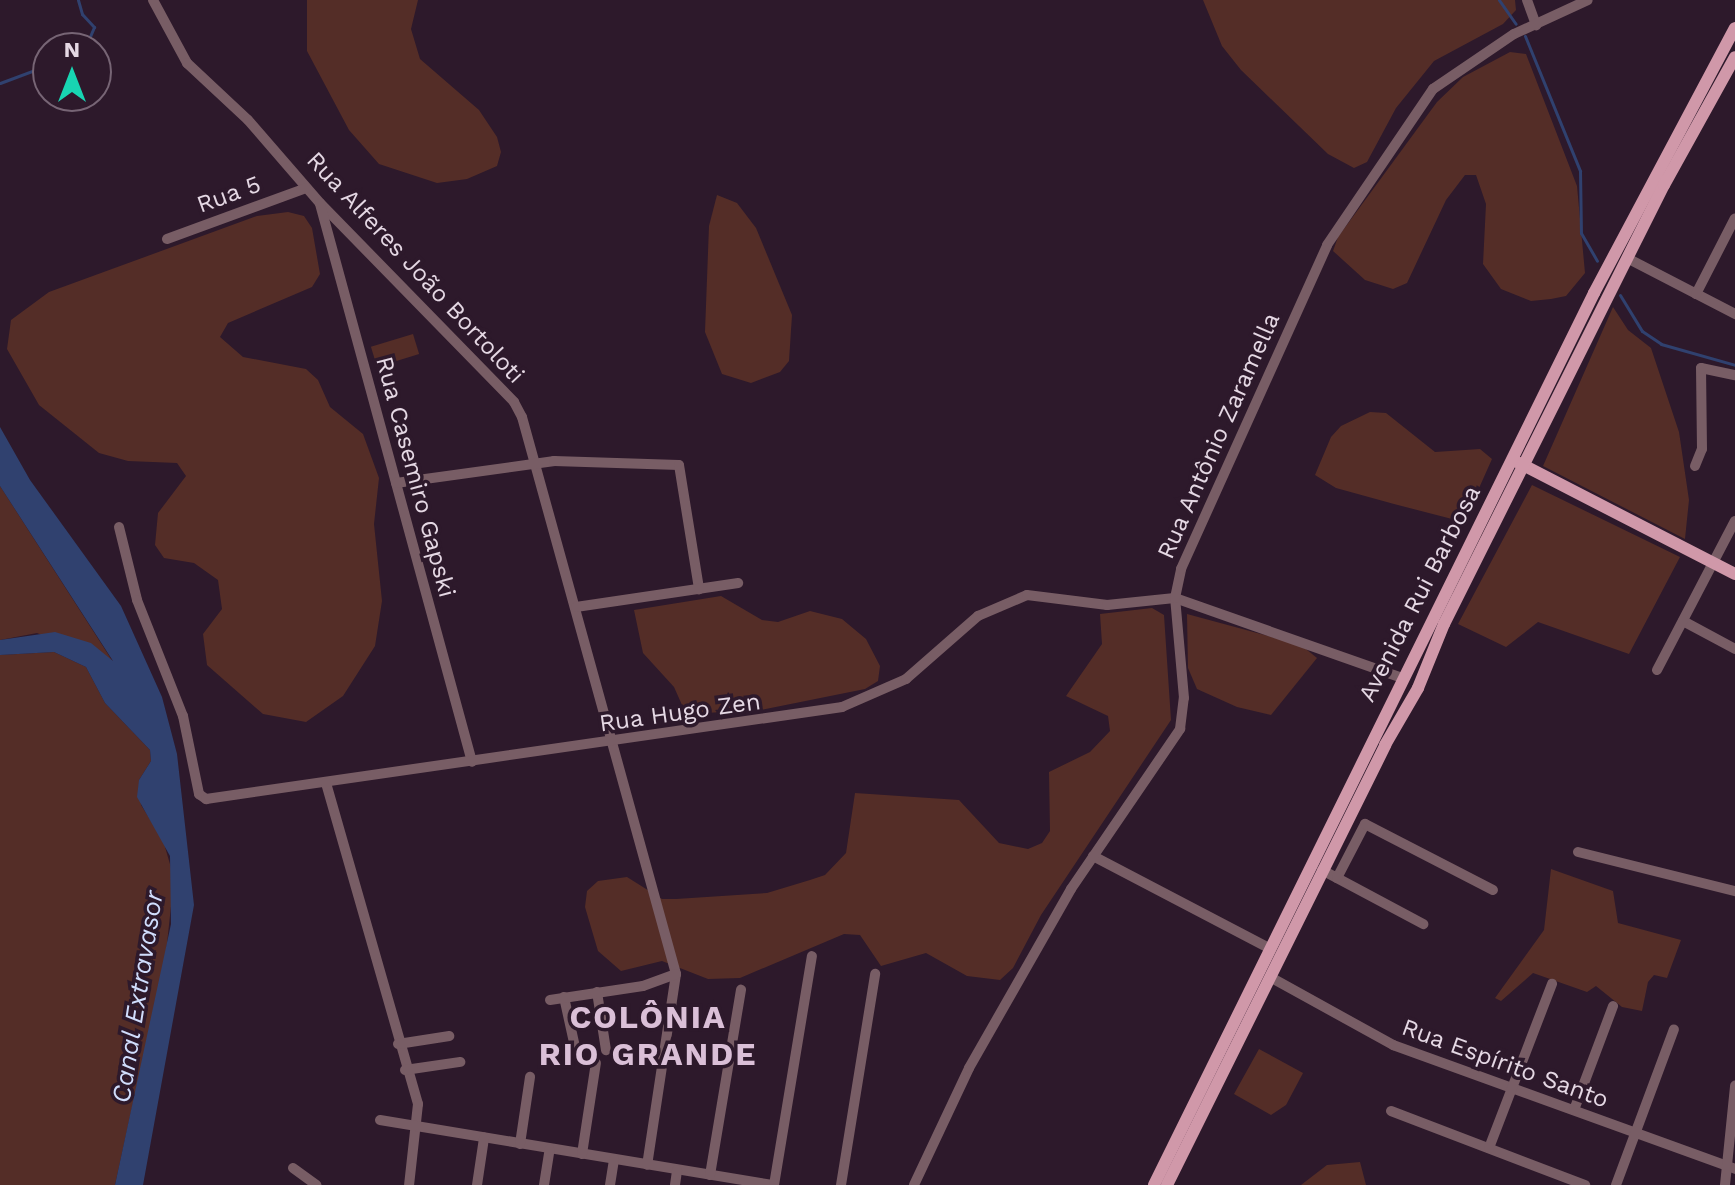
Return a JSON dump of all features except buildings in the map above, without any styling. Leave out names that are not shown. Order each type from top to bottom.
[{"type":"main road","name":"Avenida Rui Barbosa","points":[[1167,1185],[1322,870],[1420,685],[1438,637],[1518,462],[1600,296],[1608,266],[1735,28]]},
{"type":"main road","name":"Avenida Rui Barbosa","points":[[1600,296],[1620,273],[1735,57]]},
{"type":"main road","name":"Avenida Rui Barbosa","points":[[1154,1185],[1403,676],[1518,462]]},
{"type":"main road","points":[[1518,462],[1735,574]]},
{"type":"main road","points":[[1403,676],[1417,673],[1420,685]]},
{"type":"street","name":"Rua Alferes João Bortoloti","points":[[153,0],[187,63],[257,130],[320,203],[514,402],[535,463],[615,742],[676,974]]},
{"type":"street","points":[[1527,0],[1536,25]]},
{"type":"street","name":"Rua Antônio Zaramella","points":[[914,1185],[969,1068],[1093,856],[1180,729],[1184,698],[1175,598],[1181,569],[1232,450],[1339,223],[1433,89],[1501,42],[1588,0]]},
{"type":"street","name":"Rua 5","points":[[167,239],[306,188]]},
{"type":"street","name":"Rua Casemiro Gapski","points":[[320,203],[472,762]]},
{"type":"street","points":[[1696,294],[1735,218]]},
{"type":"street","points":[[1627,258],[1735,314]]},
{"type":"street","points":[[1695,466],[1702,449],[1701,368],[1735,375]]},
{"type":"street","points":[[396,483],[535,463],[679,465],[699,589]]},
{"type":"street","points":[[1657,670],[1735,521]]},
{"type":"street","name":"Rua Hugo Zen","points":[[119,527],[137,600],[183,716],[199,794],[206,799],[795,716],[863,700],[906,679],[967,623],[1018,596],[1107,605],[1175,598],[1403,676]]},
{"type":"street","points":[[576,607],[738,583]]},
{"type":"street","points":[[1683,621],[1735,649]]},
{"type":"street","points":[[326,783],[405,1070],[418,1104],[409,1185]]},
{"type":"street","points":[[1337,878],[1365,824],[1493,890]]},
{"type":"street","points":[[1578,852],[1735,891]]},
{"type":"street","points":[[1093,856],[1269,948]]},
{"type":"street","points":[[1322,870],[1423,924]]},
{"type":"street","points":[[380,1120],[742,1183],[772,1185],[812,956]]},
{"type":"street","points":[[550,1000],[654,983],[676,974]]},
{"type":"street","points":[[647,1165],[676,974]]},
{"type":"street","points":[[841,1185],[875,974]]},
{"type":"street","name":"Rua Espírito Santo","points":[[1270,977],[1384,1041],[1731,1168]]},
{"type":"street","points":[[1489,1148],[1552,984]]},
{"type":"street","points":[[710,1175],[741,990]]},
{"type":"street","points":[[597,992],[606,1050]]},
{"type":"street","points":[[564,997],[577,1056]]},
{"type":"street","points":[[1574,1110],[1613,1006]]},
{"type":"street","points":[[1616,1185],[1674,1029]]},
{"type":"street","points":[[398,1044],[449,1036]]},
{"type":"street","points":[[405,1070],[460,1062]]},
{"type":"street","points":[[582,1154],[596,1063]]},
{"type":"street","points":[[520,1144],[530,1077]]},
{"type":"street","points":[[1725,1185],[1731,1168],[1735,1086]]},
{"type":"street","points":[[1391,1111],[1585,1185]]},
{"type":"street","points":[[477,1185],[484,1138]]},
{"type":"street","points":[[544,1185],[550,1149]]},
{"type":"street","points":[[610,1185],[614,1159]]},
{"type":"street","points":[[293,1168],[316,1185]]},
{"type":"street","points":[[675,1185],[677,1170]]},
{"type":"shaded area","points":[[307,0],[418,0],[411,29],[420,59],[479,110],[497,137],[501,152],[497,166],[467,179],[437,183],[379,164],[349,130],[307,51]]},
{"type":"shaded area","points":[[1203,0],[1515,0],[1516,10],[1503,24],[1434,61],[1396,108],[1367,162],[1354,168],[1328,154],[1241,70],[1222,46]]},
{"type":"shaded area","points":[[1510,52],[1526,54],[1577,186],[1585,273],[1566,296],[1551,299],[1531,301],[1501,289],[1483,264],[1486,204],[1476,175],[1465,175],[1446,200],[1407,283],[1393,289],[1365,280],[1333,251],[1338,237],[1437,102],[1463,77]]},
{"type":"shaded area","points":[[717,195],[737,203],[756,228],[792,315],[789,361],[780,372],[751,383],[722,374],[705,332],[709,226]]},
{"type":"shaded area","points":[[288,212],[304,216],[312,228],[320,274],[312,287],[228,323],[220,337],[243,357],[306,369],[318,380],[330,407],[363,434],[379,478],[374,524],[382,601],[375,646],[343,696],[306,722],[263,714],[207,665],[203,634],[222,609],[218,580],[194,563],[164,558],[155,545],[158,513],[186,476],[177,463],[128,461],[99,453],[39,405],[7,349],[11,320],[49,292],[257,216]]},
{"type":"shaded area","points":[[1613,307],[1628,330],[1651,348],[1679,432],[1689,500],[1685,539],[1543,466]]},
{"type":"shaded area","points":[[413,334],[419,354],[377,367],[371,347]]},
{"type":"shaded area","points":[[1370,412],[1386,413],[1435,452],[1480,449],[1492,459],[1467,515],[1452,519],[1394,504],[1336,488],[1315,475],[1331,437],[1341,426]]},
{"type":"shaded area","points":[[1532,485],[1680,557],[1629,654],[1538,622],[1506,647],[1458,624]]},
{"type":"shaded area","points":[[0,486],[115,665],[37,633],[0,640]]},
{"type":"shaded area","points":[[721,596],[762,620],[778,622],[810,611],[842,619],[866,639],[880,666],[878,681],[865,689],[761,710],[686,714],[674,687],[643,653],[634,610]]},
{"type":"shaded area","points":[[1152,608],[1164,615],[1171,720],[1041,915],[1013,968],[1000,980],[967,976],[926,953],[881,966],[860,935],[844,934],[740,978],[708,979],[662,961],[621,971],[598,951],[585,907],[587,891],[598,881],[627,877],[662,899],[676,899],[767,893],[825,875],[846,853],[855,793],[959,800],[999,843],[1028,849],[1042,843],[1050,831],[1049,772],[1090,752],[1110,731],[1108,716],[1066,696],[1102,644],[1100,614]]},
{"type":"shaded area","points":[[1187,614],[1301,645],[1317,658],[1271,715],[1237,707],[1197,689],[1188,668]]},
{"type":"shaded area","points":[[54,652],[86,667],[105,703],[150,750],[151,761],[139,780],[141,805],[163,840],[174,878],[166,953],[115,1185],[0,1185],[0,655]]},
{"type":"shaded area","points":[[1551,869],[1613,891],[1618,923],[1681,940],[1667,978],[1654,975],[1648,982],[1642,1011],[1622,1007],[1596,986],[1587,992],[1533,973],[1501,1001],[1495,998],[1544,930]]},
{"type":"shaded area","points":[[1259,1049],[1303,1073],[1286,1105],[1271,1115],[1234,1094]]},
{"type":"shaded area","points":[[1360,1162],[1366,1185],[1301,1185],[1327,1165]]},
{"type":"water","points":[[0,427],[30,480],[121,606],[162,697],[177,754],[194,905],[143,1185],[115,1185],[171,924],[170,856],[137,797],[139,780],[151,761],[150,750],[105,703],[86,667],[54,652],[0,655],[0,640],[55,632],[91,643],[113,661],[0,486]]},
{"type":"waterway","points":[[78,0],[82,14],[94,27],[92,32]]},
{"type":"waterway","points":[[1499,0],[1516,24]]},
{"type":"waterway","points":[[1525,36],[1580,171],[1581,233],[1597,261]]},
{"type":"waterway","points":[[0,83],[32,71]]},
{"type":"waterway","points":[[1620,295],[1642,331],[1661,344],[1735,365]]},
{"type":"district","name":"COLÔNIA RIO GRANDE","points":[[648,1036]]},
{"type":"water label","name":"Canal Extravasor","points":[[138,997]]}]
